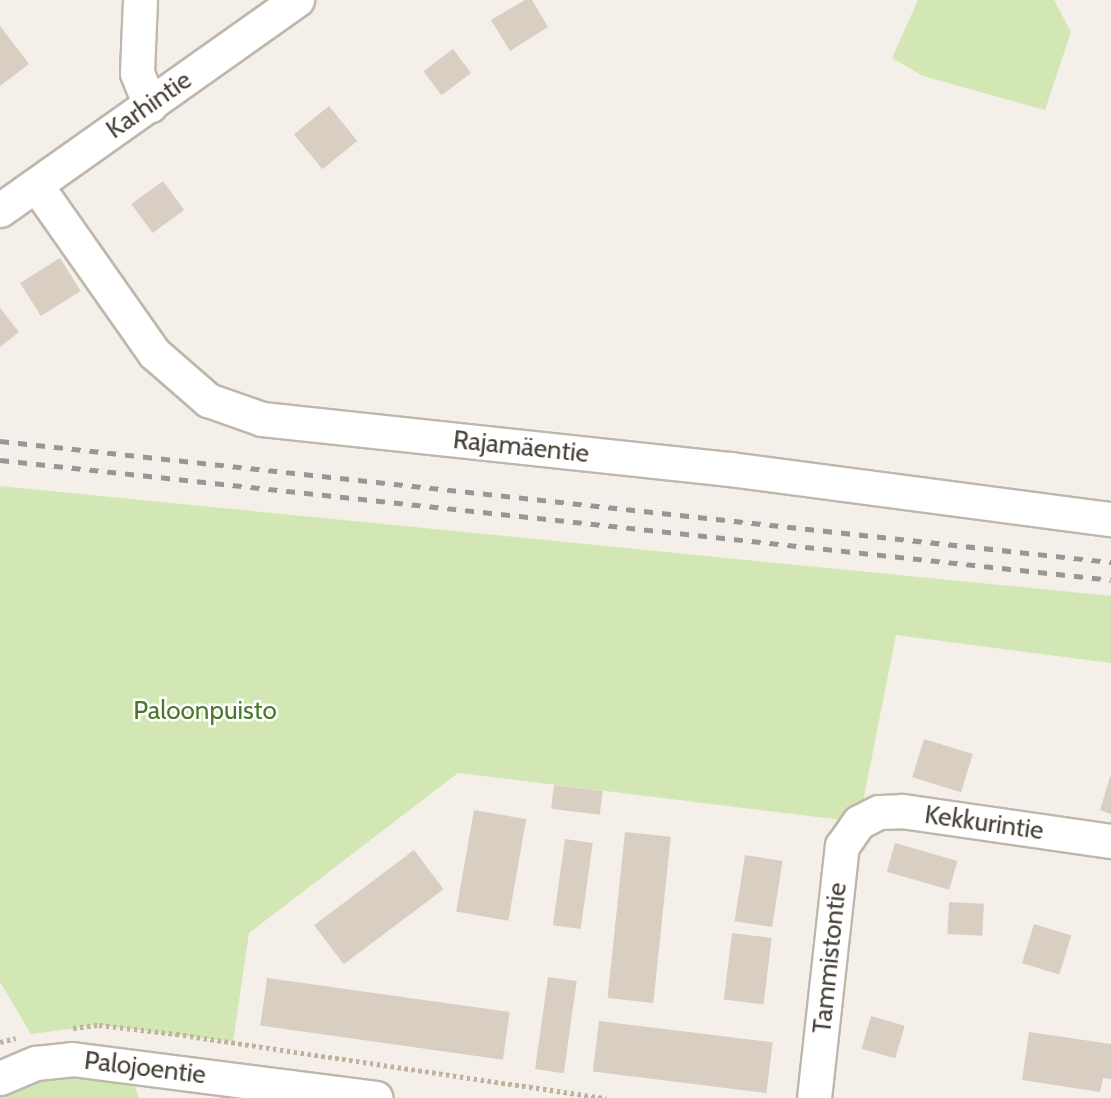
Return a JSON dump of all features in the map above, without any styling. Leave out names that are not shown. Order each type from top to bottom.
[{"type":"street","points":[[140,0],[137,73],[149,105]]},
{"type":"street","name":"Karhintie","points":[[0,210],[297,0]]},
{"type":"street","name":"Rajamäentie","points":[[36,185],[154,353],[208,400],[262,419],[730,469],[1111,519]]},
{"type":"street","name":"Kekkurintie","points":[[859,822],[879,812],[902,811],[1111,841]]},
{"type":"street","name":"Tammistontie","points":[[814,1098],[842,846],[859,822]]},
{"type":"street","name":"Palojoentie","points":[[0,1077],[36,1063],[72,1059],[376,1098]]},
{"type":"path","points":[[58,1029],[99,1026],[176,1034],[606,1098]]},
{"type":"path","points":[[0,1042],[21,1036]]},
{"type":"green space","points":[[918,0],[1054,0],[1071,32],[1045,110],[923,76],[892,58]]},
{"type":"green space","name":"Paloonpuisto","points":[[0,486],[1111,596],[1111,663],[896,635],[859,822],[458,773],[249,933],[233,1042],[99,1025],[31,1034],[0,982]]},
{"type":"green space","points":[[126,1063],[139,1098],[0,1098],[0,1078]]},
{"type":"building","points":[[525,0],[532,0],[548,27],[510,51],[491,20]]},
{"type":"building","points":[[0,26],[29,64],[0,86]]},
{"type":"building","points":[[453,49],[471,73],[442,95],[423,71]]},
{"type":"building","points":[[329,106],[357,141],[322,169],[294,134]]},
{"type":"building","points":[[163,181],[184,210],[153,233],[131,204]]},
{"type":"building","points":[[60,258],[81,291],[41,316],[20,283]]},
{"type":"building","points":[[0,308],[19,332],[0,347]]},
{"type":"building","points":[[924,739],[973,754],[961,792],[912,777]]},
{"type":"building","points":[[1111,777],[1111,814],[1100,810]]},
{"type":"building","points":[[554,785],[603,791],[600,815],[551,809]]},
{"type":"building","points":[[474,810],[526,819],[508,921],[456,911]]},
{"type":"building","points":[[625,832],[671,837],[653,1003],[608,998]]},
{"type":"building","points":[[565,839],[593,843],[581,929],[553,925]]},
{"type":"building","points":[[895,843],[957,861],[949,890],[887,872]]},
{"type":"building","points":[[414,850],[443,889],[344,964],[314,925]]},
{"type":"building","points":[[745,855],[783,861],[772,927],[735,921]]},
{"type":"building","points":[[949,902],[984,904],[982,936],[947,934]]},
{"type":"building","points":[[1034,924],[1071,935],[1059,975],[1022,963]]},
{"type":"building","points":[[732,933],[772,938],[764,1004],[724,1000]]},
{"type":"building","points":[[548,977],[577,981],[564,1073],[535,1069]]},
{"type":"building","points":[[267,978],[510,1012],[503,1060],[260,1026]]},
{"type":"building","points":[[871,1016],[905,1026],[895,1058],[862,1049]]},
{"type":"building","points":[[599,1021],[773,1042],[766,1093],[593,1072]]},
{"type":"building","points":[[1029,1032],[1111,1044],[1111,1079],[1103,1078],[1100,1092],[1022,1080]]},
{"type":"railway","points":[[0,441],[1111,562]]},
{"type":"railway","points":[[0,460],[1111,580]]}]
